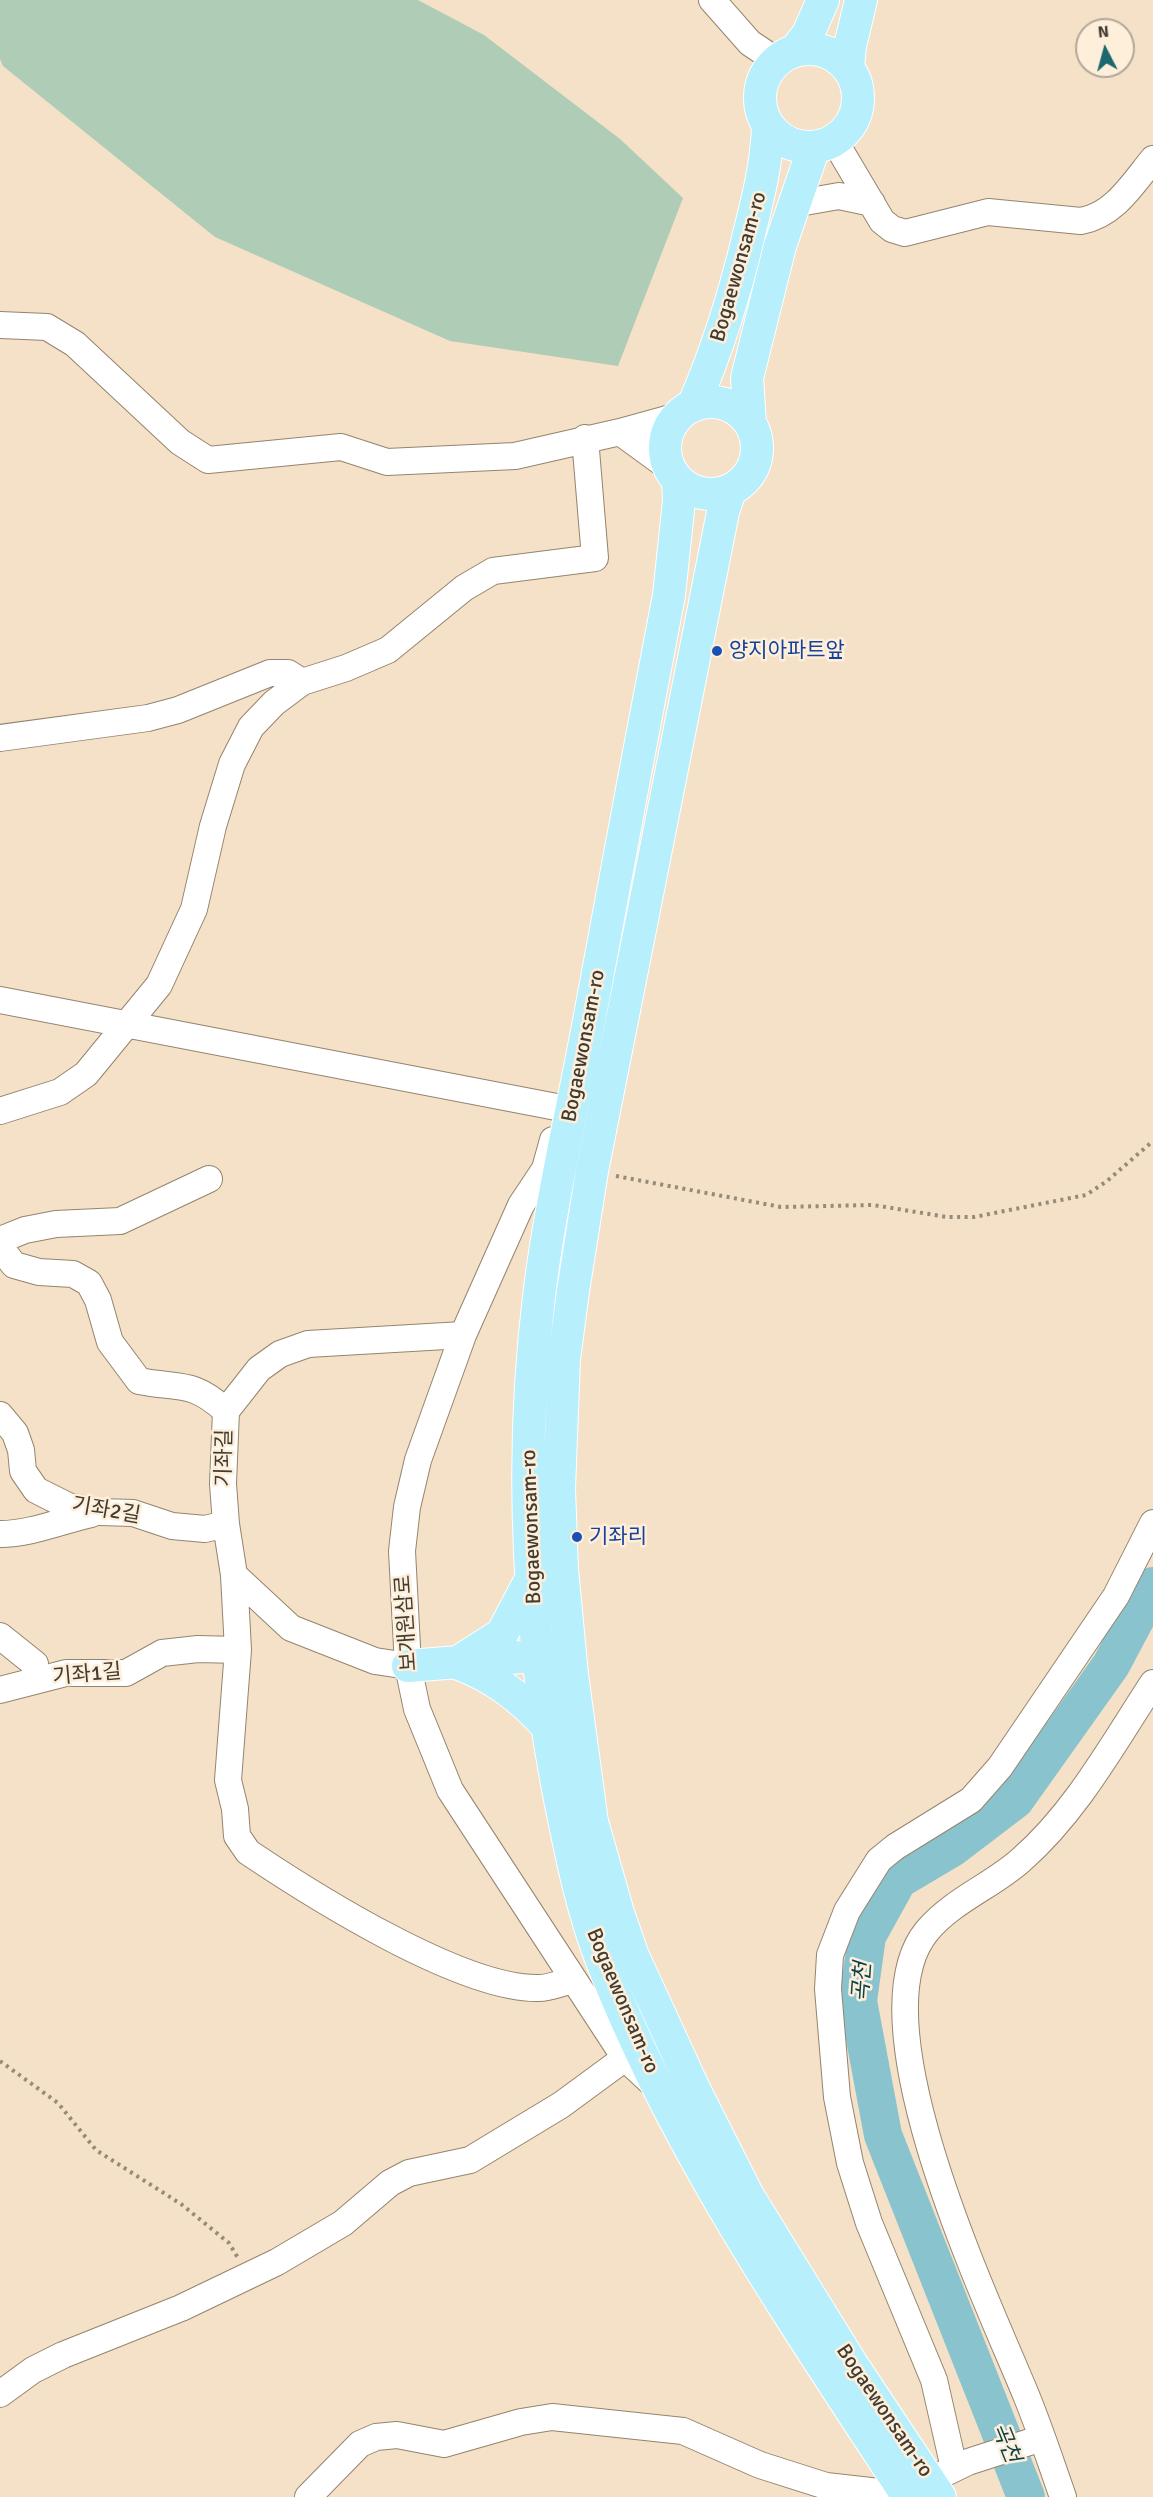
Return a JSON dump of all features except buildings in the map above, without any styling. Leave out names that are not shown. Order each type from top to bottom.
[{"type":"main road","name":"Bogaewonsam-ro","points":[[823,0],[808,34],[764,77],[759,96],[768,125],[764,179],[739,278],[708,373],[685,411],[666,434],[665,456],[673,474],[679,501],[669,595],[566,1109],[540,1287],[526,1505],[546,1725],[574,1874],[604,1968],[663,2094],[722,2207],[935,2483]]},
{"type":"main road","name":"Bogaewonsam-ro","points":[[861,0],[850,46],[848,68],[856,86],[857,105],[849,125],[824,143],[793,204],[747,378],[750,423],[757,441],[756,461],[746,478],[730,490],[723,512],[592,1171],[564,1359],[560,1489],[562,1569],[570,1653],[592,1822],[633,1956],[694,2089],[748,2196],[851,2363],[935,2483]]},
{"type":"main road","points":[[786,56],[824,51],[848,68]]},
{"type":"main road","points":[[768,125],[774,133],[793,144],[824,143]]},
{"type":"main road","points":[[685,411],[707,402],[726,405],[735,409],[750,423]]},
{"type":"main road","points":[[673,474],[700,493],[710,495],[730,490]]},
{"type":"main road","points":[[457,1663],[502,1634],[532,1577]]},
{"type":"main road","points":[[408,1666],[570,1653]]},
{"type":"main road","points":[[457,1663],[479,1671],[507,1688],[521,1698],[546,1725]]},
{"type":"street","points":[[712,0],[750,43],[786,56]]},
{"type":"street","points":[[824,143],[872,203],[882,221],[892,229],[905,233],[988,212],[1081,221],[1104,214],[1153,159]]},
{"type":"street","points":[[793,204],[839,196],[872,203]]},
{"type":"street","points":[[0,325],[47,327],[75,344],[180,442],[208,460],[341,447],[387,462],[515,456],[585,438],[620,432],[685,411]]},
{"type":"street","points":[[620,432],[673,474]]},
{"type":"street","points":[[0,1110],[60,1092],[86,1074],[159,985],[194,909],[213,826],[232,764],[251,727],[274,703],[303,682],[346,668],[388,650],[464,588],[493,571],[595,558],[585,438]]},
{"type":"street","points":[[0,738],[148,718],[178,710],[270,673],[288,673],[303,682]]},
{"type":"street","points":[[0,1000],[566,1109]]},
{"type":"street","name":"보개원삼로","points":[[566,1109],[545,1169],[521,1205],[463,1335],[418,1460],[407,1507],[402,1551],[408,1666],[417,1709],[450,1790],[625,2058],[663,2094]]},
{"type":"street","points":[[0,1240],[26,1230],[56,1224],[120,1221],[209,1179]]},
{"type":"street","name":"기좌길","points":[[0,1247],[14,1265],[39,1272],[73,1274],[88,1283],[98,1300],[110,1342],[140,1381],[182,1385],[209,1395],[226,1411],[223,1484],[226,1524],[234,1575]]},
{"type":"street","points":[[226,1411],[259,1369],[280,1354],[308,1344],[463,1335]]},
{"type":"street","name":"기좌2길","points":[[0,1415],[15,1433],[21,1450],[23,1471],[36,1490],[68,1506],[100,1512],[133,1513],[172,1526],[205,1529],[226,1524]]},
{"type":"street","points":[[0,1534],[22,1534],[48,1523],[100,1512]]},
{"type":"street","points":[[935,2483],[934,2380],[870,2223],[850,2163],[837,2097],[828,1989],[830,1955],[847,1911],[879,1860],[895,1847],[971,1800],[1000,1767],[1116,1596],[1153,1523]]},
{"type":"street","points":[[234,1575],[291,1628],[375,1661],[408,1666]]},
{"type":"street","points":[[234,1575],[238,1650],[228,1780],[235,1809],[237,1836],[248,1852],[343,1910],[432,1959],[508,1985],[540,1988],[574,1980]]},
{"type":"street","points":[[0,1636],[35,1664],[35,1680]]},
{"type":"street","name":"기좌1길","points":[[0,1690],[66,1673],[126,1673],[162,1653],[198,1649],[238,1650]]},
{"type":"street","points":[[1063,2497],[1042,2438],[993,2320],[935,2161],[909,2058],[905,2012],[907,1980],[915,1952],[927,1931],[952,1908],[1020,1862],[1042,1840],[1088,1783],[1153,1683]]},
{"type":"street","points":[[0,2394],[33,2370],[63,2355],[181,2308],[249,2276],[343,2223],[390,2182],[409,2174],[470,2160],[561,2105],[625,2058]]},
{"type":"street","points":[[308,2497],[360,2444],[376,2437],[397,2435],[444,2444],[521,2422],[552,2417],[682,2431],[760,2465],[826,2486],[935,2483],[1042,2438]]},
{"type":"path","points":[[592,1171],[781,1207],[873,1205],[947,1217],[974,1217],[1086,1195],[1107,1181],[1153,1141]]},
{"type":"path","points":[[0,2061],[58,2103],[96,2150],[181,2204],[229,2243],[249,2276]]},
{"type":"green space","points":[[0,0],[418,0],[484,35],[620,139],[683,198],[618,366],[450,341],[215,237],[3,66],[0,59]]},
{"type":"waterway","name":"곡천","points":[[1026,2497],[883,2135],[858,2001],[867,1936],[898,1880],[952,1848],[1015,1800],[1111,1665],[1153,1586]]},
{"type":"place","name":"양지아파트앞","points":[[717,651]]},
{"type":"place","name":"기좌리","points":[[577,1537]]}]
